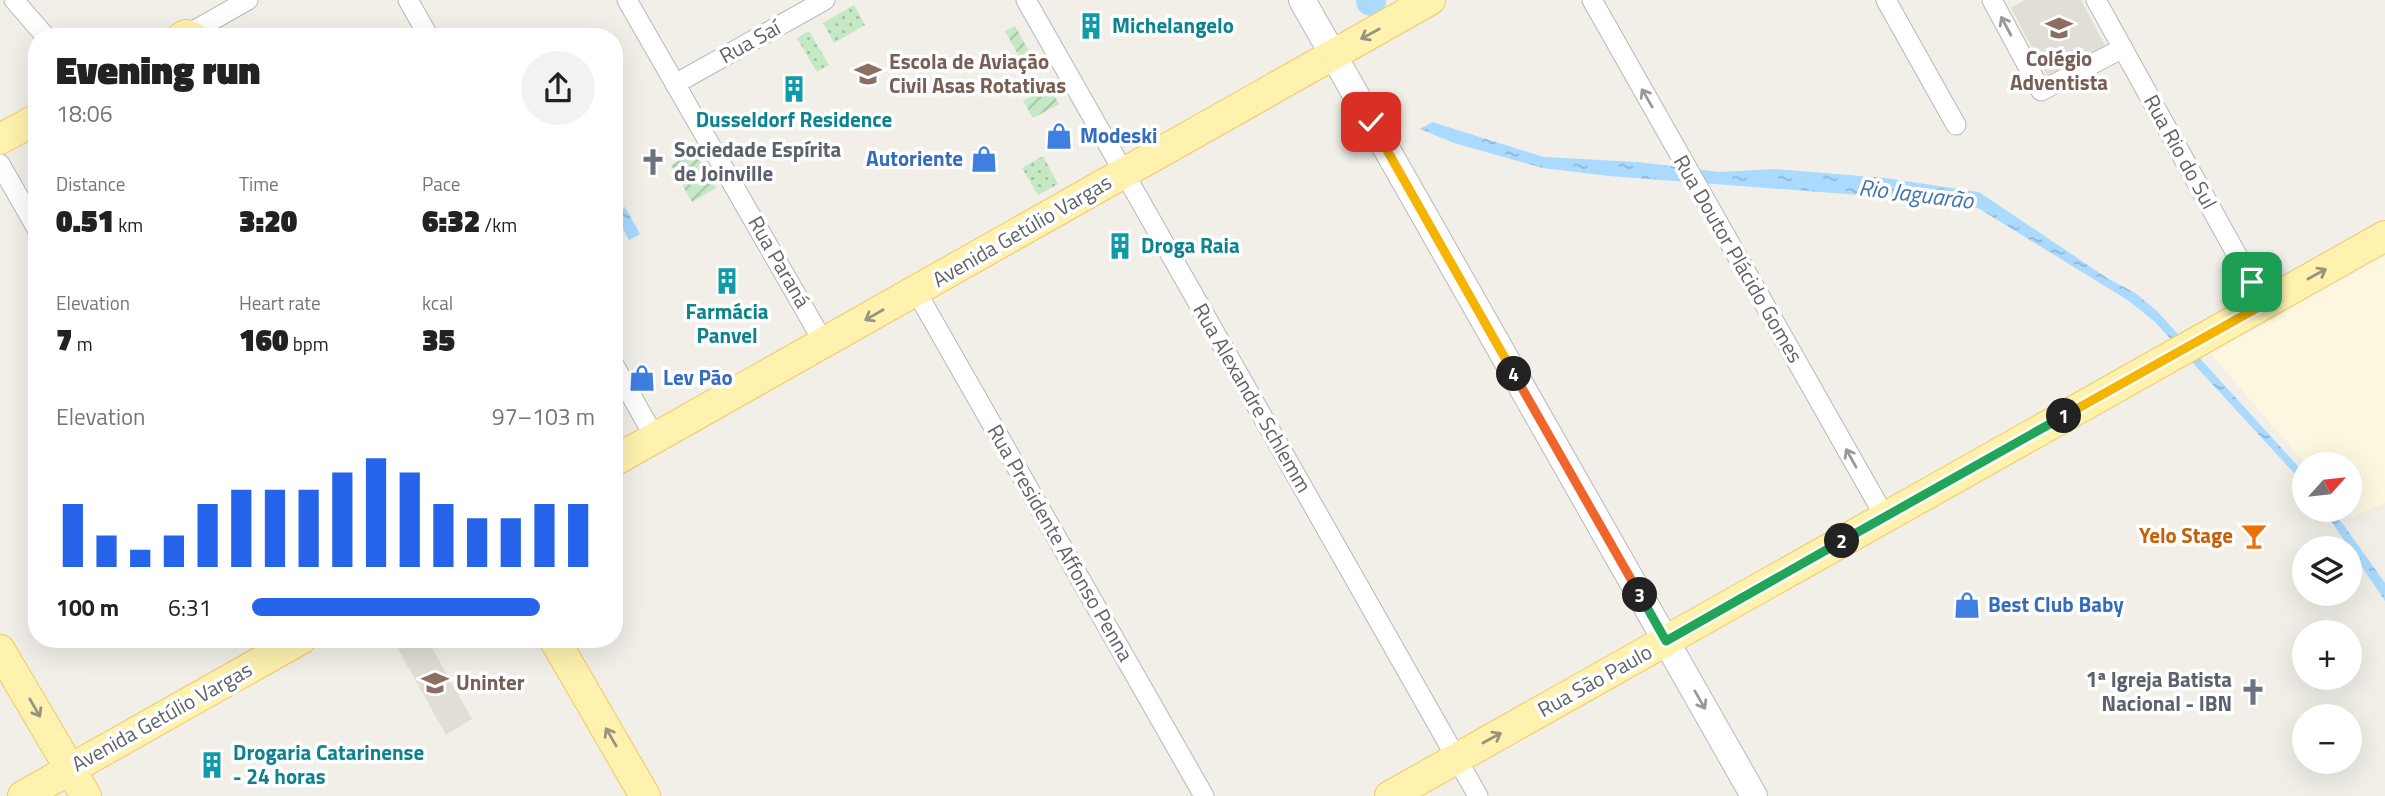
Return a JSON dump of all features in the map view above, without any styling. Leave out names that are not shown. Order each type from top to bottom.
[{"type":"main road","points":[[1302,0],[1754,796]]},
{"type":"main road","name":"Avenida Getúlio Vargas","points":[[623,456],[1430,0]]},
{"type":"main road","points":[[0,139],[28,124]]},
{"type":"main road","name":"Rua São Paulo","points":[[1390,796],[2385,236]]},
{"type":"main road","name":"Avenida Getúlio Vargas","points":[[23,796],[285,648]]},
{"type":"main road","points":[[559,648],[645,796]]},
{"type":"main road","points":[[0,650],[86,796]]},
{"type":"street","points":[[14,0],[38,28]]},
{"type":"street","points":[[204,28],[218,16],[248,0]]},
{"type":"street","points":[[408,0],[424,28]]},
{"type":"street","name":"Rua Paraná","points":[[627,0],[824,343]]},
{"type":"street","name":"Rua Saí","points":[[675,84],[825,0]]},
{"type":"street","name":"Rua Alexandre Schlemm","points":[[1026,0],[1478,796]]},
{"type":"street","name":"Rua Doutor Plácido Gomes","points":[[1592,0],[1885,517]]},
{"type":"street","points":[[1886,0],[1956,125]]},
{"type":"street","points":[[1992,0],[2041,91],[2123,48]]},
{"type":"street","name":"Rua Rio do Sul","points":[[2096,0],[2264,304]]},
{"type":"street","points":[[204,28],[218,16]]},
{"type":"street","points":[[0,164],[28,213]]},
{"type":"street","name":"Rua Presidente Affonso Penna","points":[[916,291],[1204,796]]},
{"type":"street","points":[[623,381],[655,438]]},
{"type":"shaded area","name":"Colégio Adventista","points":[[2025,0],[2081,0],[2107,49],[2049,80],[2011,8]]},
{"type":"shaded area","points":[[2385,256],[2385,503],[2362,513],[2362,452],[2296,452],[2210,353]]},
{"type":"shaded area","name":"Uninter","points":[[398,648],[432,648],[472,719],[446,735]]},
{"type":"green space","points":[[854,5],[865,25],[834,43],[823,23]]},
{"type":"green space","points":[[1015,26],[1030,53],[1020,58],[1005,31]]},
{"type":"green space","points":[[809,31],[829,65],[817,72],[797,38]]},
{"type":"green space","points":[[1049,86],[1059,104],[1033,118],[1023,101]]},
{"type":"green space","points":[[695,151],[716,188],[692,202],[671,165]]},
{"type":"green space","points":[[1043,156],[1058,184],[1038,195],[1022,168]]},
{"type":"water","name":"Rio Jaguarão","points":[[1432,122],[1544,157],[1638,162],[1719,172],[1775,169],[1885,178],[1979,192],[2107,278],[2135,293],[2157,311],[2292,460],[2292,471],[2155,322],[2129,301],[1978,208],[1912,199],[1609,176],[1543,168],[1454,143],[1420,129]]},
{"type":"water","points":[[625,207],[640,234],[629,240],[623,229]]},
{"type":"water","points":[[2332,522],[2341,522],[2351,536],[2341,536]]},
{"type":"water","points":[[2362,551],[2385,583],[2385,601],[2362,567]]},
{"type":"place","name":"Michelangelo","points":[[1091,26]]},
{"type":"place","name":"Colégio Adventista","points":[[2059,28]]},
{"type":"place","name":"Escola de Aviação Civil Asas Rotativas","points":[[868,74]]},
{"type":"place","name":"Dusseldorf Residence","points":[[794,89]]},
{"type":"place","name":"Modeski","points":[[1059,136]]},
{"type":"place","name":"Autoriente","points":[[984,159]]},
{"type":"place","name":"Sociedade Espírita de Joinville","points":[[653,162]]},
{"type":"place","name":"Droga Raia","points":[[1120,246]]},
{"type":"place","name":"Farmácia Panvel","points":[[727,281]]},
{"type":"place","name":"Lev Pão","points":[[642,378]]},
{"type":"place","name":"Yelo Stage","points":[[2254,536]]},
{"type":"place","name":"Best Club Baby","points":[[1967,605]]},
{"type":"place","name":"Uninter","points":[[435,683]]},
{"type":"place","name":"1ª Igreja Batista Nacional - IBN","points":[[2253,692]]},
{"type":"place","name":"Drogaria Catarinense - 24 horas","points":[[212,765]]},
{"type":"route","points":[[1371,122],[1666,641],[2264,304],[2252,282]]}]
